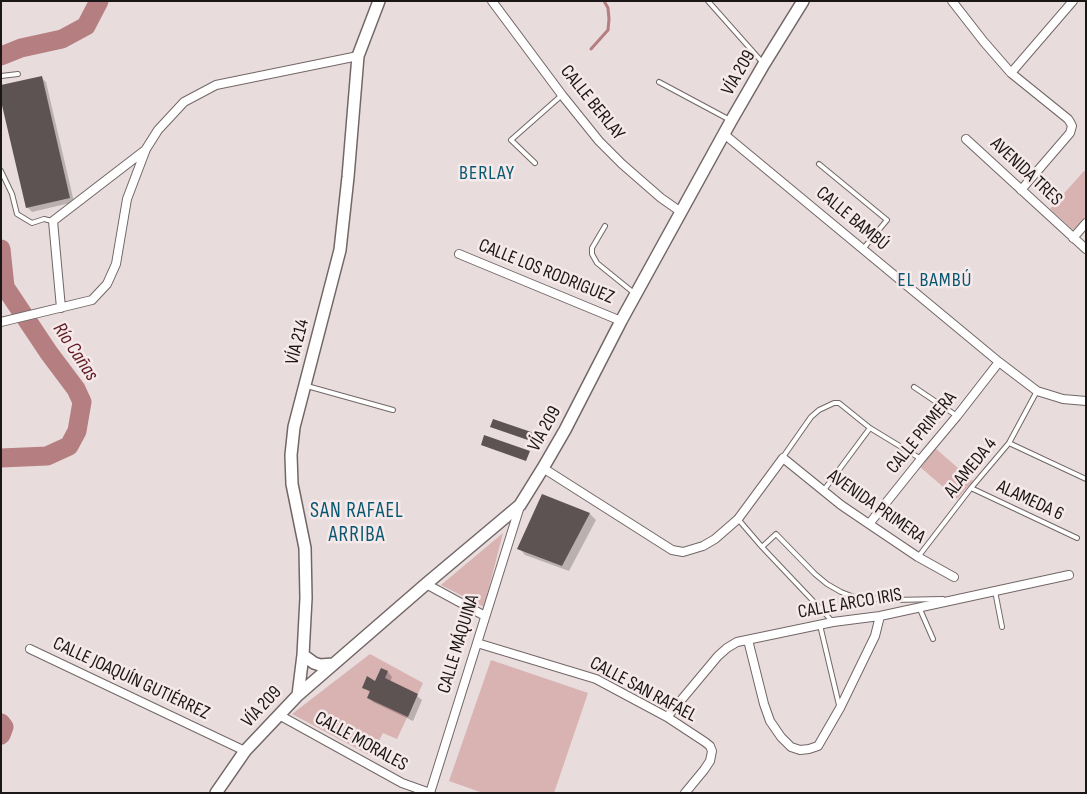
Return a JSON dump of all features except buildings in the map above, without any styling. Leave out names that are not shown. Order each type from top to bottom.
[{"type":"main road","name":"VÍA 214","points":[[298,695],[303,656],[306,598],[304,548],[292,484],[291,455],[294,427],[340,250],[358,56],[379,1]]},
{"type":"main road","name":"VÍA 209","points":[[216,793],[245,751],[298,695],[520,505],[569,421],[635,294],[731,121],[803,1]]},
{"type":"main road","points":[[303,656],[320,665],[333,664]]},
{"type":"street","name":"CALLE BERLAY","points":[[492,1],[599,141],[622,164],[681,212]]},
{"type":"street","points":[[952,1],[1011,73],[1068,119],[1072,126],[1070,133],[1022,190]]},
{"type":"street","points":[[1011,73],[1072,1]]},
{"type":"street","points":[[1,322],[92,300],[107,284],[116,264],[127,199],[146,150],[158,130],[184,102],[216,86],[358,56]]},
{"type":"street","name":"CALLE BAMBÚ","points":[[724,134],[999,362],[1037,391],[1063,399],[1086,401]]},
{"type":"street","name":"AVENIDA TRES","points":[[966,139],[1086,249]]},
{"type":"street","points":[[62,308],[52,221],[146,150]]},
{"type":"street","points":[[1073,238],[1086,223]]},
{"type":"street","name":"CALLE LOS RODRIGUEZ","points":[[459,254],[621,320]]},
{"type":"street","name":"CALLE PRIMERA","points":[[869,524],[999,362]]},
{"type":"street","points":[[543,468],[672,550],[683,552],[703,546],[715,539],[738,519],[782,458]]},
{"type":"street","name":"AVENIDA PRIMERA","points":[[782,458],[823,491],[869,524],[918,557],[954,577]]},
{"type":"street","name":"CALLE MÁQUINA","points":[[430,793],[520,505]]},
{"type":"street","name":"CALLE ARCO IRIS","points":[[667,718],[718,656],[737,642],[833,622],[880,616],[1069,575]]},
{"type":"street","points":[[426,584],[485,616]]},
{"type":"street","points":[[748,640],[770,721],[791,747],[800,750],[809,749],[818,746],[840,708],[875,636],[880,616]]},
{"type":"street","name":"CALLE SAN RAFAEL","points":[[477,643],[596,679],[706,742],[712,751],[710,760],[685,793]]},
{"type":"street","name":"CALLE JOAQUÍN GUTIÉRREZ","points":[[30,649],[245,751]]},
{"type":"street","name":"CALLE MORALES","points":[[279,715],[402,784],[430,793]]},
{"type":"lane","points":[[708,1],[764,64]]},
{"type":"lane","points":[[1,76],[18,74]]},
{"type":"lane","points":[[659,82],[731,121]]},
{"type":"lane","points":[[535,163],[511,140],[562,95]]},
{"type":"lane","points":[[819,164],[887,220],[862,249]]},
{"type":"lane","points":[[1,171],[12,194],[17,214],[32,223],[44,219],[52,221]]},
{"type":"lane","points":[[605,226],[592,248],[592,254],[597,263],[635,294]]},
{"type":"lane","points":[[305,386],[394,410]]},
{"type":"lane","points":[[914,387],[957,416]]},
{"type":"lane","name":"ALAMEDA 4","points":[[918,557],[971,488],[1009,443],[1037,391]]},
{"type":"lane","points":[[782,458],[811,417],[834,403],[839,403],[870,428],[921,459]]},
{"type":"lane","points":[[823,491],[870,428]]},
{"type":"lane","points":[[1009,443],[1086,479]]},
{"type":"lane","name":"ALAMEDA 6","points":[[971,488],[1077,538]]},
{"type":"lane","points":[[738,519],[833,622]]},
{"type":"lane","points":[[762,547],[776,534],[821,579],[841,592],[854,597],[892,600],[958,599]]},
{"type":"lane","points":[[995,591],[1002,627]]},
{"type":"lane","points":[[919,607],[933,639]]},
{"type":"lane","points":[[820,625],[840,708]]},
{"type":"shaded area","points":[[1084,171],[1086,172],[1086,216],[1073,230],[1050,209]]},
{"type":"shaded area","points":[[935,448],[973,481],[957,499],[919,466]]},
{"type":"shaded area","points":[[503,533],[484,607],[441,585]]},
{"type":"shaded area","points":[[370,654],[423,683],[397,739],[383,733],[371,756],[292,714]]},
{"type":"shaded area","points":[[491,660],[588,693],[554,793],[483,793],[449,781]]},
{"type":"waterway","name":"Río Cañas","points":[[1,56],[21,48],[62,39],[86,26],[99,1]]},
{"type":"waterway","points":[[591,49],[608,30],[608,8],[604,1]]},
{"type":"waterway","name":"Río Cañas","points":[[1,249],[5,287],[49,353],[76,389],[82,402],[77,431],[69,446],[47,456],[1,458]]},
{"type":"waterway","name":"Río Cañas","points":[[1,723],[4,727],[1,735]]},
{"type":"district","name":"BERLAY","points":[[487,174]]},
{"type":"district","name":"EL BAMBÚ","points":[[935,281]]},
{"type":"district","name":"SAN RAFAEL ARRIBA","points":[[357,524]]}]
